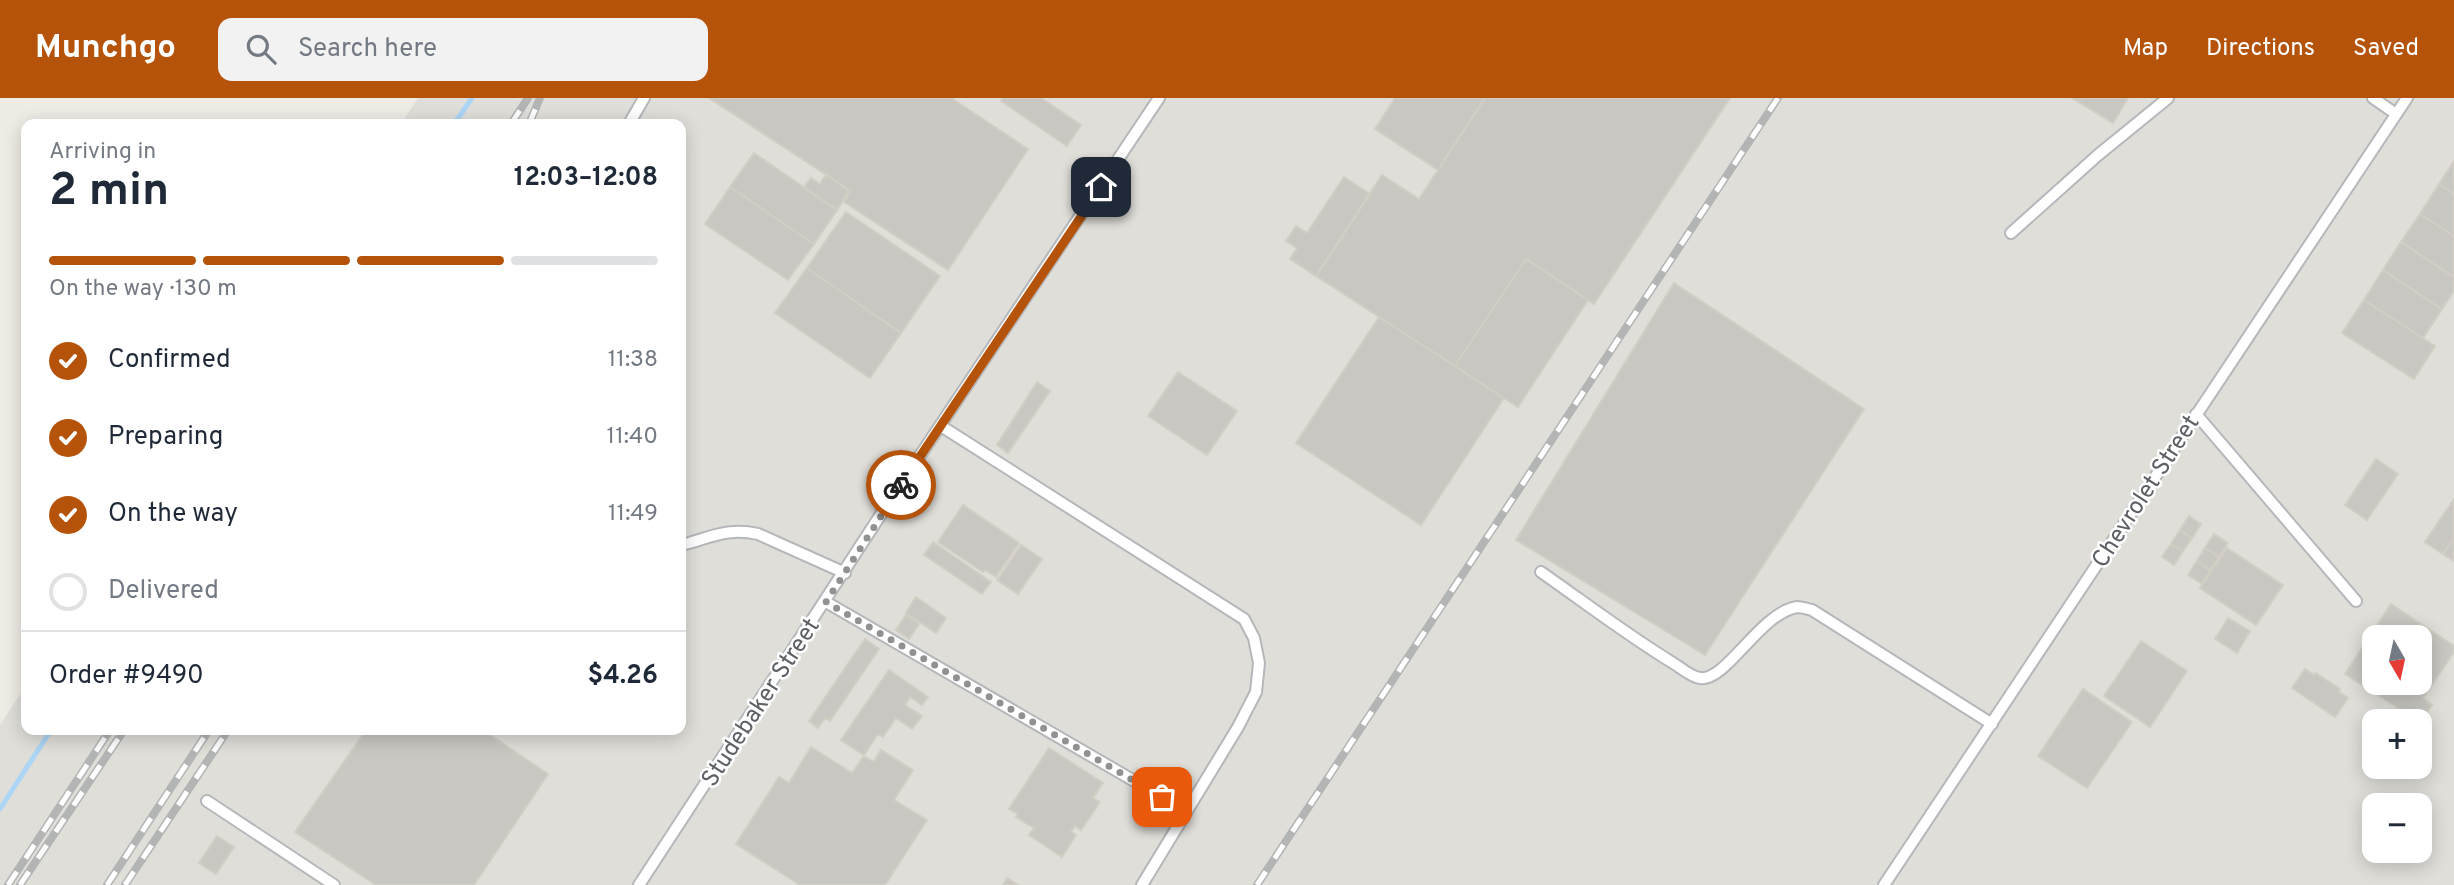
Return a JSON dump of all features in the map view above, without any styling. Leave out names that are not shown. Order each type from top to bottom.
[{"type":"lane","points":[[632,119],[644,98]]},
{"type":"lane","name":"Studebaker Street","points":[[639,885],[1159,98]]},
{"type":"lane","points":[[2011,233],[2098,155],[2168,98]]},
{"type":"lane","points":[[2373,98],[2396,114]]},
{"type":"lane","name":"Chevrolet Street","points":[[1884,885],[2407,98]]},
{"type":"lane","points":[[2196,414],[2356,601]]},
{"type":"lane","points":[[941,426],[1244,619],[1254,638],[1259,663],[1256,692],[1238,727],[1142,885]]},
{"type":"lane","points":[[686,543],[726,531],[744,531],[758,534],[845,573]]},
{"type":"lane","points":[[1541,572],[1652,650],[1698,678],[1711,678],[1722,671],[1754,634],[1781,614],[1797,607],[1812,610],[1992,724]]},
{"type":"lane","points":[[826,602],[1186,811]]},
{"type":"lane","points":[[207,802],[334,885]]},
{"type":"shaded area","points":[[418,98],[2454,98],[2454,885],[0,885],[0,725],[21,693],[21,735],[686,735],[686,119],[404,119]]},
{"type":"building","points":[[709,98],[951,98],[1028,149],[948,270],[844,202],[851,191]]},
{"type":"building","points":[[1003,98],[1041,98],[1081,125],[1067,146],[1001,101]]},
{"type":"building","points":[[1395,98],[1485,98],[1438,170],[1375,129]]},
{"type":"building","points":[[1485,98],[1730,98],[1594,304],[1526,259],[1455,366],[1316,276],[1382,175],[1419,199]]},
{"type":"building","points":[[2072,98],[2128,98],[2113,123]]},
{"type":"building","points":[[754,153],[837,210],[814,244],[730,187]]},
{"type":"building","points":[[2454,161],[2454,194],[2439,184]]},
{"type":"building","points":[[826,175],[849,191],[837,210],[804,187],[811,178],[820,184]]},
{"type":"building","points":[[1344,177],[1370,194],[1316,276],[1290,259],[1297,248],[1286,241],[1296,226],[1307,233]]},
{"type":"building","points":[[2439,184],[2454,194],[2454,236],[2420,214]]},
{"type":"building","points":[[730,187],[814,244],[788,280],[705,224]]},
{"type":"building","points":[[846,212],[940,276],[901,333],[807,268]]},
{"type":"building","points":[[2420,214],[2454,236],[2454,277],[2401,242]]},
{"type":"building","points":[[2401,242],[2454,277],[2454,291],[2442,309],[2383,270]]},
{"type":"building","points":[[1526,259],[1588,300],[1518,407],[1455,366]]},
{"type":"building","points":[[807,268],[901,333],[870,378],[775,313]]},
{"type":"building","points":[[2383,270],[2442,309],[2423,338],[2364,300]]},
{"type":"building","points":[[1674,283],[1864,409],[1705,655],[1516,540]]},
{"type":"building","points":[[2364,300],[2435,346],[2414,379],[2342,333]]},
{"type":"building","points":[[1379,317],[1504,398],[1421,525],[1296,443]]},
{"type":"building","points":[[1178,372],[1237,411],[1207,455],[1148,416]]},
{"type":"building","points":[[1037,382],[1050,391],[1008,453],[997,445]]},
{"type":"building","points":[[2376,459],[2398,474],[2367,520],[2345,505]]},
{"type":"building","points":[[2454,499],[2454,538],[2443,554],[2425,542]]},
{"type":"building","points":[[963,505],[1019,543],[996,577],[985,570],[983,572],[938,542]]},
{"type":"building","points":[[2189,516],[2201,524],[2192,538],[2180,530]]},
{"type":"building","points":[[2180,530],[2192,538],[2183,551],[2171,544]]},
{"type":"building","points":[[2214,534],[2228,543],[2219,557],[2205,548]]},
{"type":"building","points":[[2454,538],[2454,561],[2443,554]]},
{"type":"building","points":[[933,542],[991,582],[982,594],[924,555]]},
{"type":"building","points":[[2171,544],[2183,551],[2174,565],[2162,557]]},
{"type":"building","points":[[1021,545],[1042,559],[1018,594],[997,580]]},
{"type":"building","points":[[2205,548],[2219,557],[2210,570],[2197,561]]},
{"type":"building","points":[[2227,548],[2283,585],[2256,625],[2200,588]]},
{"type":"building","points":[[2197,561],[2210,570],[2202,584],[2188,575]]},
{"type":"building","points":[[916,597],[946,618],[936,633],[906,613]]},
{"type":"building","points":[[2391,604],[2422,625],[2377,625]]},
{"type":"building","points":[[906,615],[919,624],[909,639],[896,630]]},
{"type":"building","points":[[2228,618],[2250,631],[2237,653],[2215,639]]},
{"type":"building","points":[[2432,631],[2454,646],[2454,652],[2432,685]]},
{"type":"building","points":[[865,639],[879,649],[830,721],[825,718],[818,728],[809,721]]},
{"type":"building","points":[[2141,641],[2187,671],[2150,727],[2104,696]]},
{"type":"building","points":[[2362,648],[2362,685],[2345,674]]},
{"type":"building","points":[[2305,669],[2340,689],[2339,692],[2348,698],[2335,717],[2292,688]]},
{"type":"building","points":[[889,670],[928,697],[922,705],[910,697],[905,705],[922,716],[912,729],[896,718],[883,737],[878,734],[864,755],[841,740]]},
{"type":"building","points":[[2083,689],[2132,722],[2087,788],[2038,756]]},
{"type":"building","points":[[2378,695],[2425,695],[2423,698],[2432,705],[2429,709],[2400,709]]},
{"type":"building","points":[[363,735],[490,735],[548,774],[474,885],[376,885],[295,832]]},
{"type":"building","points":[[811,747],[852,773],[864,756],[874,762],[881,750],[913,770],[894,800],[927,820],[885,885],[800,885],[736,844],[779,777],[789,783]]},
{"type":"building","points":[[1049,748],[1103,783],[1093,798],[1100,802],[1081,830],[1075,826],[1071,832],[1076,835],[1062,857],[1029,835],[1034,828],[1016,817],[1018,814],[1009,809]]},
{"type":"building","points":[[217,836],[234,847],[216,874],[199,863]]},
{"type":"building","points":[[1007,878],[1018,885],[1003,885]]},
{"type":"waterway","points":[[457,119],[472,98]]},
{"type":"waterway","points":[[0,809],[48,735]]},
{"type":"railway","points":[[514,119],[528,98]]},
{"type":"railway","points":[[531,119],[540,98]]},
{"type":"railway","points":[[1257,885],[1778,98]]},
{"type":"railway","points":[[8,885],[107,735]]},
{"type":"railway","points":[[20,885],[121,735]]},
{"type":"railway","points":[[107,885],[206,735]]},
{"type":"railway","points":[[125,885],[225,735]]},
{"type":"way so far","points":[[901,485],[826,602],[1162,797]]},
{"type":"route","points":[[901,485],[1101,187]]}]
